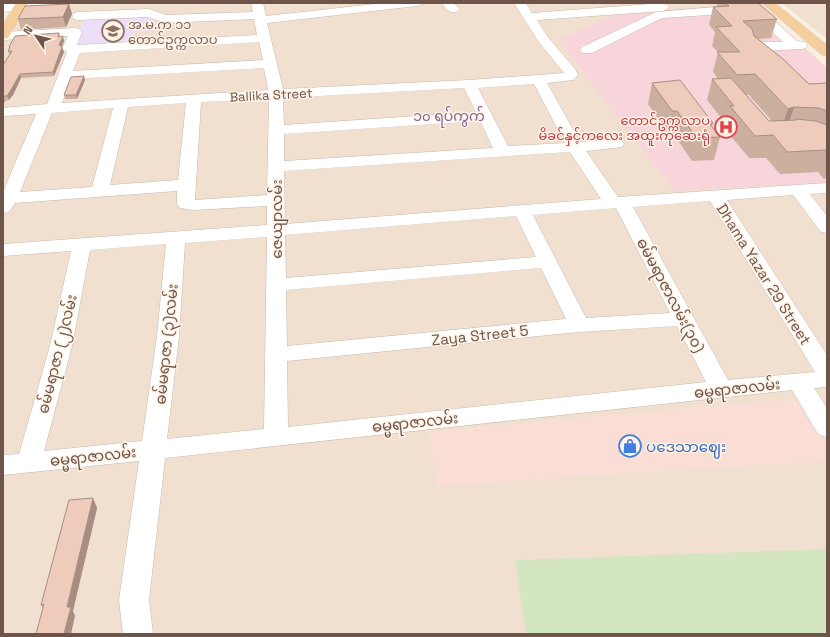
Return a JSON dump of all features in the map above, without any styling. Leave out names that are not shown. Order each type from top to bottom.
[{"type":"main road","points":[[3,8],[6,3]]},
{"type":"main road","points":[[768,3],[822,48]]},
{"type":"main road","points":[[4,32],[21,5]]},
{"type":"street","points":[[3,8],[21,5],[61,3]]},
{"type":"street","points":[[68,33],[78,16],[83,3]]},
{"type":"street","points":[[78,16],[149,13],[165,18],[417,3]]},
{"type":"street","points":[[520,3],[529,17],[586,8],[738,3]]},
{"type":"street","points":[[587,50],[660,15],[740,9],[754,12],[764,18],[794,45]]},
{"type":"street","name":"ဇေယျာလမ်း","points":[[259,13],[275,94],[276,436]]},
{"type":"street","name":"Ballika Street","points":[[3,112],[194,98],[539,80],[568,77],[571,75],[542,38],[529,17]]},
{"type":"street","points":[[4,32],[76,32],[69,49],[264,38]]},
{"type":"street","points":[[776,70],[755,51],[754,48],[794,45],[822,48]]},
{"type":"street","points":[[6,203],[66,75],[75,49]]},
{"type":"street","points":[[66,75],[270,64]]},
{"type":"street","name":"ဓမ်မရာဇာလမ်း(၃၀)","points":[[539,80],[575,147],[617,202],[721,389]]},
{"type":"street","points":[[469,84],[503,152]]},
{"type":"street","points":[[194,98],[186,185],[186,204],[193,205],[275,200]]},
{"type":"street","points":[[100,191],[121,104]]},
{"type":"street","points":[[276,130],[484,116]]},
{"type":"street","points":[[276,167],[616,144]]},
{"type":"street","points":[[6,203],[100,191],[186,185]]},
{"type":"street","points":[[3,250],[522,211],[617,202],[827,188]]},
{"type":"street","points":[[798,190],[827,228]]},
{"type":"street","name":"Dhama Yazar 29 Street","points":[[715,195],[827,373]]},
{"type":"street","points":[[522,211],[579,325]]},
{"type":"street","name":"ဓမ်မရာဇာ (၃)လမ်း","points":[[138,634],[134,600],[168,336],[176,238]]},
{"type":"street","name":"ဓမ်မရာဇာ (၂)လမ်း","points":[[29,462],[61,346],[82,245]]},
{"type":"street","points":[[276,285],[548,262]]},
{"type":"street","name":"Zaya Street 5","points":[[276,355],[579,325],[683,319]]},
{"type":"street","name":"ဓမ္မရာဇာလမ်း","points":[[3,465],[827,379]]},
{"type":"street","points":[[798,382],[827,428]]},
{"type":"shaded area","points":[[26,3],[757,3],[827,68],[827,397],[431,432],[437,485],[827,460],[827,634],[3,634],[3,42]]},
{"type":"shaded area","points":[[782,3],[827,3],[827,39]]},
{"type":"shaded area","name":"တောင်ဥက္ကလာပ မိခင်နှင့်ကလေး အထူးကုဆေးရုံ","points":[[758,5],[827,68],[827,183],[674,191],[559,40],[606,18],[624,12]]},
{"type":"shaded area","name":"အ.မ.က ၁၁ တောင်ဥက္ကလာပ","points":[[150,15],[161,30],[134,32],[131,42],[72,46],[84,18]]},
{"type":"shaded area","name":"ပဒေသာဈေး","points":[[827,397],[827,460],[437,485],[431,432]]},
{"type":"green space","points":[[827,549],[827,634],[526,634],[515,560]]},
{"type":"building","points":[[725,3],[758,3],[777,19],[743,21],[752,29],[754,36],[783,59],[809,84],[827,83],[827,111],[819,108],[794,107],[788,109],[755,74],[737,75],[717,52],[740,52],[716,27],[732,26],[713,7],[729,6]]},
{"type":"building","points":[[69,4],[63,17],[18,19],[25,6]]},
{"type":"building","points":[[59,33],[58,37],[63,36],[59,45],[62,47],[53,72],[20,74],[7,96],[3,96],[3,65],[12,51],[8,51],[15,36]]},
{"type":"building","points":[[84,76],[76,95],[64,95],[71,77]]},
{"type":"building","points":[[731,78],[769,121],[797,120],[796,119],[816,121],[827,125],[827,151],[787,152],[773,135],[755,136],[730,106],[734,106],[712,79]]},
{"type":"building","points":[[680,80],[713,123],[709,123],[720,137],[697,138],[677,111],[672,111],[652,83]]},
{"type":"building","points":[[93,498],[67,607],[71,607],[64,634],[36,634],[44,604],[41,605],[69,500]]},
{"type":"place","name":"အ.မ.က ၁၁ တောင်ဥက္ကလာပ","points":[[113,31]]},
{"type":"place","name":"တောင်ဥက္ကလာပ မိခင်နှင့်ကလေး အထူးကုဆေးရုံ","points":[[726,127]]},
{"type":"place","name":"ပဒေသာဈေး","points":[[630,446]]},
{"type":"district","name":"၁o ရပ်ကွက်","points":[[449,116]]}]
